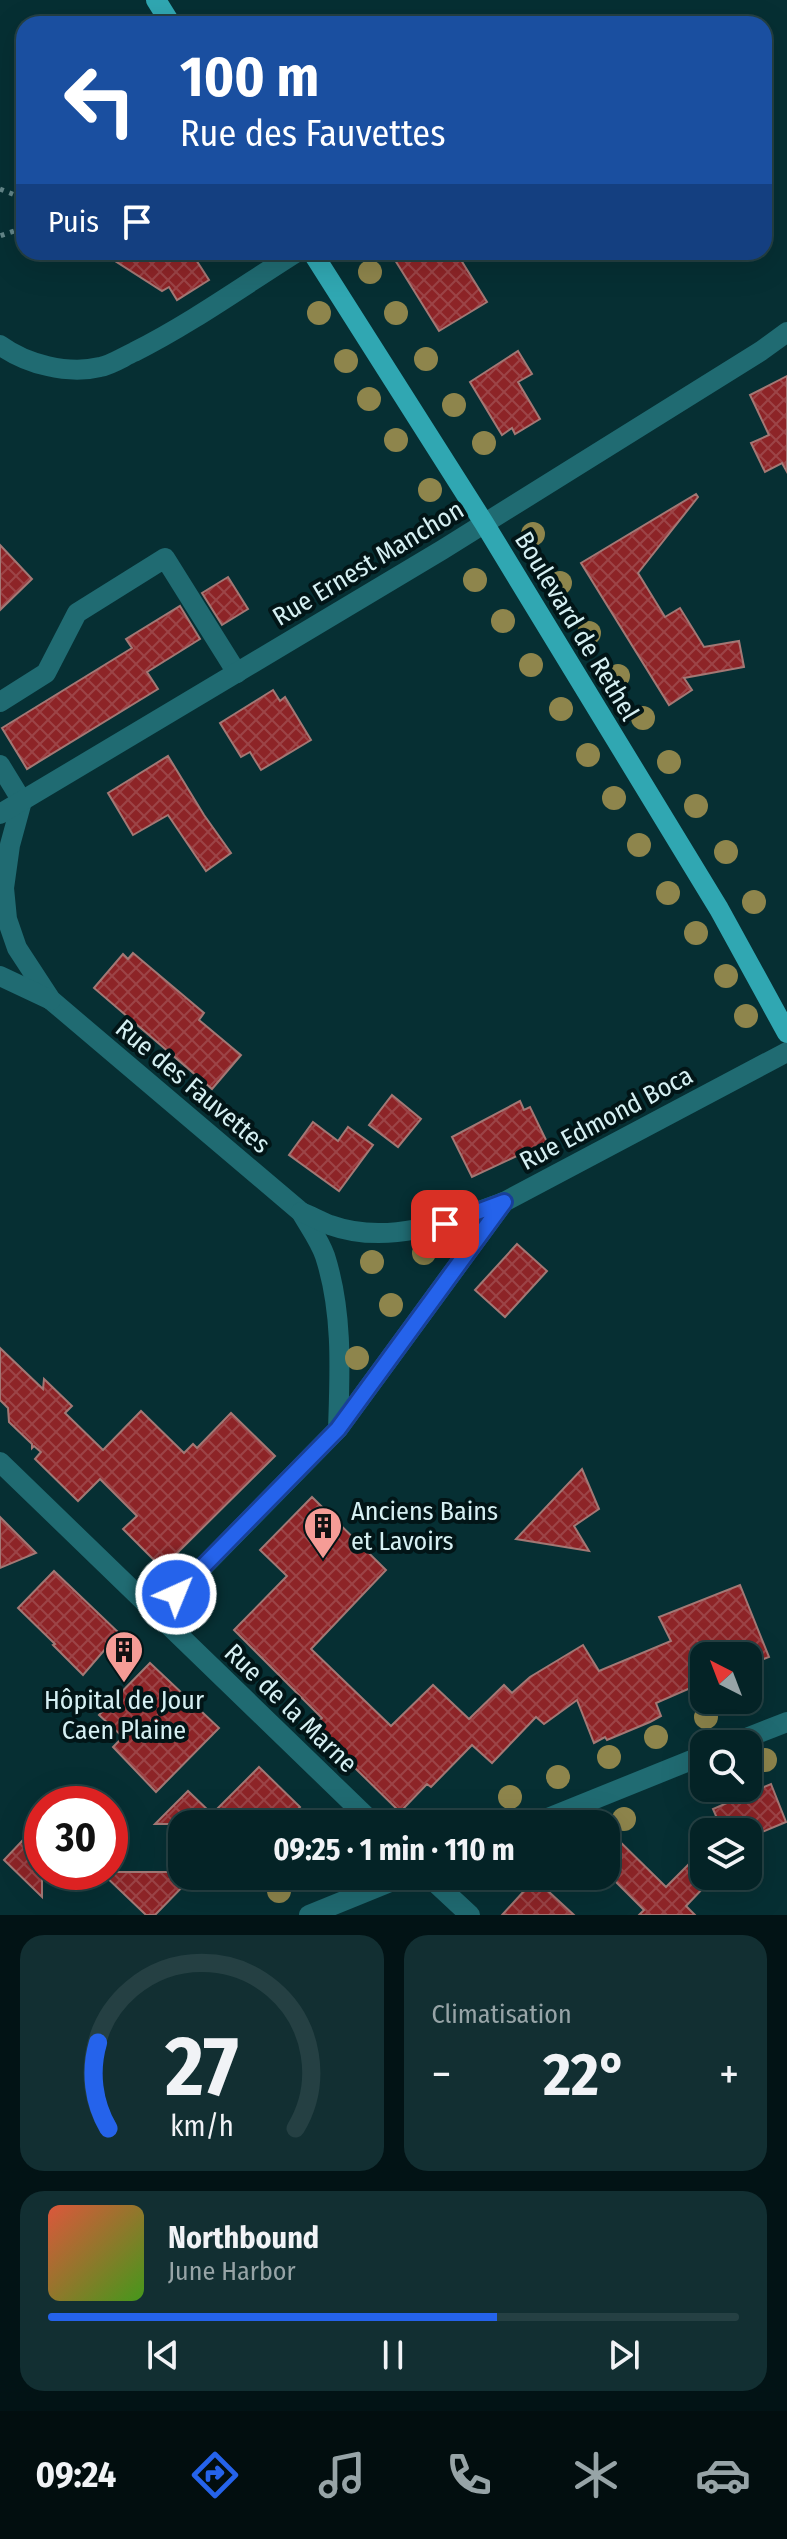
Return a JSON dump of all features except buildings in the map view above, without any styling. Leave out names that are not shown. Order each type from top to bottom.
[{"type":"main road","name":"Boulevard de Rethel","points":[[317,260],[484,523],[719,909],[787,1033]]},
{"type":"street","points":[[0,345],[11,353],[45,366],[77,369],[101,367],[153,342],[284,260]]},
{"type":"street","name":"Rue Ernest Manchon","points":[[0,814],[442,550],[787,332]]},
{"type":"street","name":"Rue Ernest Manchon","points":[[761,351],[787,344]]},
{"type":"street","points":[[0,702],[46,673],[77,613],[165,558],[237,673]]},
{"type":"street","points":[[0,765],[22,801]]},
{"type":"street","name":"Rue des Fauvettes","points":[[22,801],[10,845],[4,888],[7,919],[17,948],[51,1000]]},
{"type":"street","name":"Rue des Fauvettes","points":[[0,976],[51,1000],[301,1212],[331,1225],[363,1231],[397,1232],[445,1224],[504,1202]]},
{"type":"street","name":"Rue Edmond Boca","points":[[156,1615],[338,1429],[504,1202],[787,1052]]},
{"type":"street","name":"Rue des Fauvettes","points":[[301,1212],[324,1254],[334,1296],[340,1347],[338,1429]]},
{"type":"street","name":"Rue de la Marne","points":[[0,1462],[359,1810]]},
{"type":"street","points":[[762,1732],[787,1722]]},
{"type":"street","points":[[568,1810],[690,1761]]},
{"type":"street","points":[[309,1915],[371,1890]]},
{"type":"street","points":[[443,1890],[470,1915]]},
{"type":"place","name":"Anciens Bains et Lavoirs","points":[[323,1560]]},
{"type":"place","name":"Hôpital de Jour Caen Plaine","points":[[124,1684]]},
{"type":"route","points":[[176,1594],[338,1429],[504,1202],[445,1224]]}]
